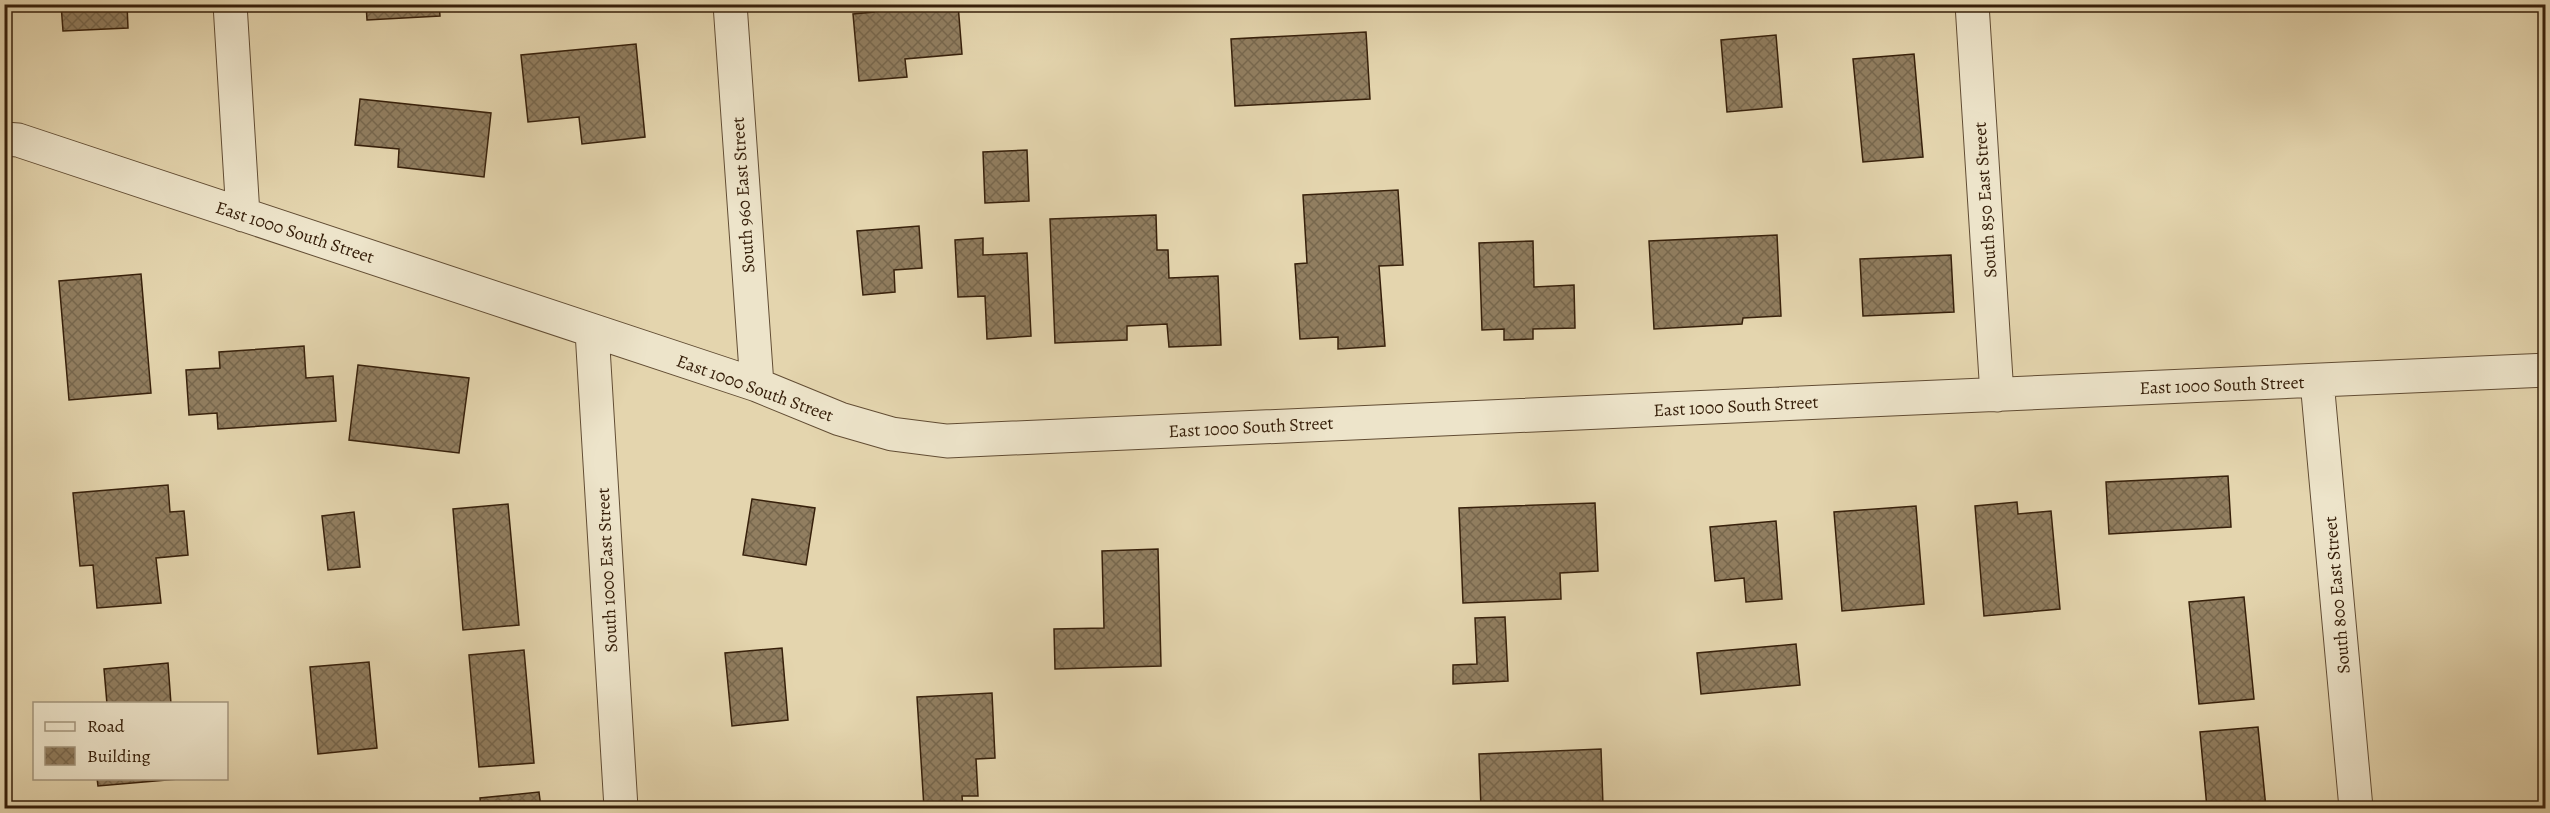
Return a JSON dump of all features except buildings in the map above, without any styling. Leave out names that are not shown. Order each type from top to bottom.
[{"type":"street","points":[[230,4],[243,214]]},
{"type":"street","name":"South 960 East Street","points":[[730,4],[757,385]]},
{"type":"street","name":"South 850 East Street","points":[[1972,4],[1997,395]]},
{"type":"street","name":"East 1000 South Street","points":[[4,139],[18,140],[757,385],[840,419],[882,431],[947,441],[2546,370]]},
{"type":"street","name":"South 1000 East Street","points":[[592,331],[621,808]]},
{"type":"street","name":"South 800 East Street","points":[[2317,381],[2356,808]]}]
